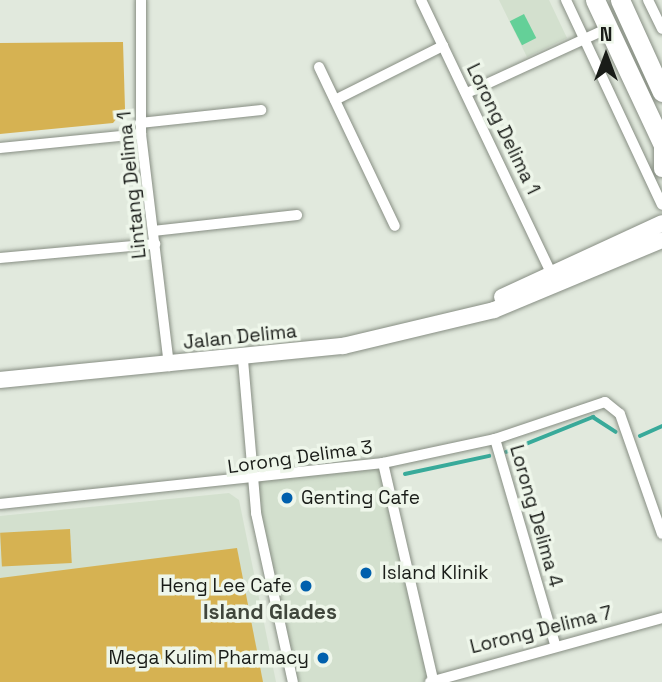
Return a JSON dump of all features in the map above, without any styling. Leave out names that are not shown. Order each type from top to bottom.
[{"type":"highway","points":[[595,0],[662,143]]},
{"type":"highway","points":[[620,0],[662,92]]},
{"type":"street","name":"Lintang Delima 1","points":[[141,0],[141,135],[169,366]]},
{"type":"street","name":"Lorong Delima 1","points":[[421,0],[552,275]]},
{"type":"street","points":[[566,0],[662,205]]},
{"type":"street","points":[[648,0],[662,29]]},
{"type":"street","points":[[467,93],[608,28]]},
{"type":"street","points":[[335,100],[443,46]]},
{"type":"street","points":[[319,66],[394,226]]},
{"type":"street","points":[[141,122],[261,110]]},
{"type":"street","points":[[0,148],[141,135]]},
{"type":"street","points":[[662,143],[662,169]]},
{"type":"street","points":[[153,231],[297,215]]},
{"type":"street","name":"Jalan Delima","points":[[479,311],[662,223]]},
{"type":"street","name":"Jalan Delima","points":[[0,380],[243,360],[343,346],[544,292],[662,240]]},
{"type":"street","points":[[0,258],[155,244]]},
{"type":"street","points":[[243,360],[252,482],[293,682]]},
{"type":"street","name":"Lorong Delima 3","points":[[0,504],[252,482],[383,463],[495,439],[596,402],[620,414],[662,534]]},
{"type":"street","name":"Lorong Delima 4","points":[[495,439],[555,644]]},
{"type":"street","points":[[383,463],[432,681]]},
{"type":"street","name":"Lorong Delima 7","points":[[432,681],[555,644],[662,618]]},
{"type":"shaded area","points":[[499,0],[549,0],[567,38],[527,57]]},
{"type":"shaded area","points":[[123,42],[125,109],[113,123],[0,134],[0,43]]},
{"type":"shaded area","points":[[383,463],[430,682],[293,682],[252,482]]},
{"type":"shaded area","points":[[229,493],[239,500],[276,682],[0,682],[0,516]]},
{"type":"shaded area","points":[[70,529],[72,563],[2,567],[0,533]]},
{"type":"shaded area","points":[[237,548],[263,682],[0,682],[0,578]]},
{"type":"building","points":[[524,14],[536,38],[522,45],[510,21]]},
{"type":"waterway","points":[[506,452],[593,417],[616,432]]},
{"type":"waterway","points":[[640,436],[662,426]]},
{"type":"waterway","points":[[405,474],[489,456]]},
{"type":"place","name":"Genting Cafe","points":[[287,498]]},
{"type":"place","name":"Island Klinik","points":[[366,573]]},
{"type":"place","name":"Heng Lee Cafe","points":[[306,586]]},
{"type":"place","name":"Mega Kulim Pharmacy","points":[[323,658]]},
{"type":"district","name":"Island Glades","points":[[270,612]]}]
